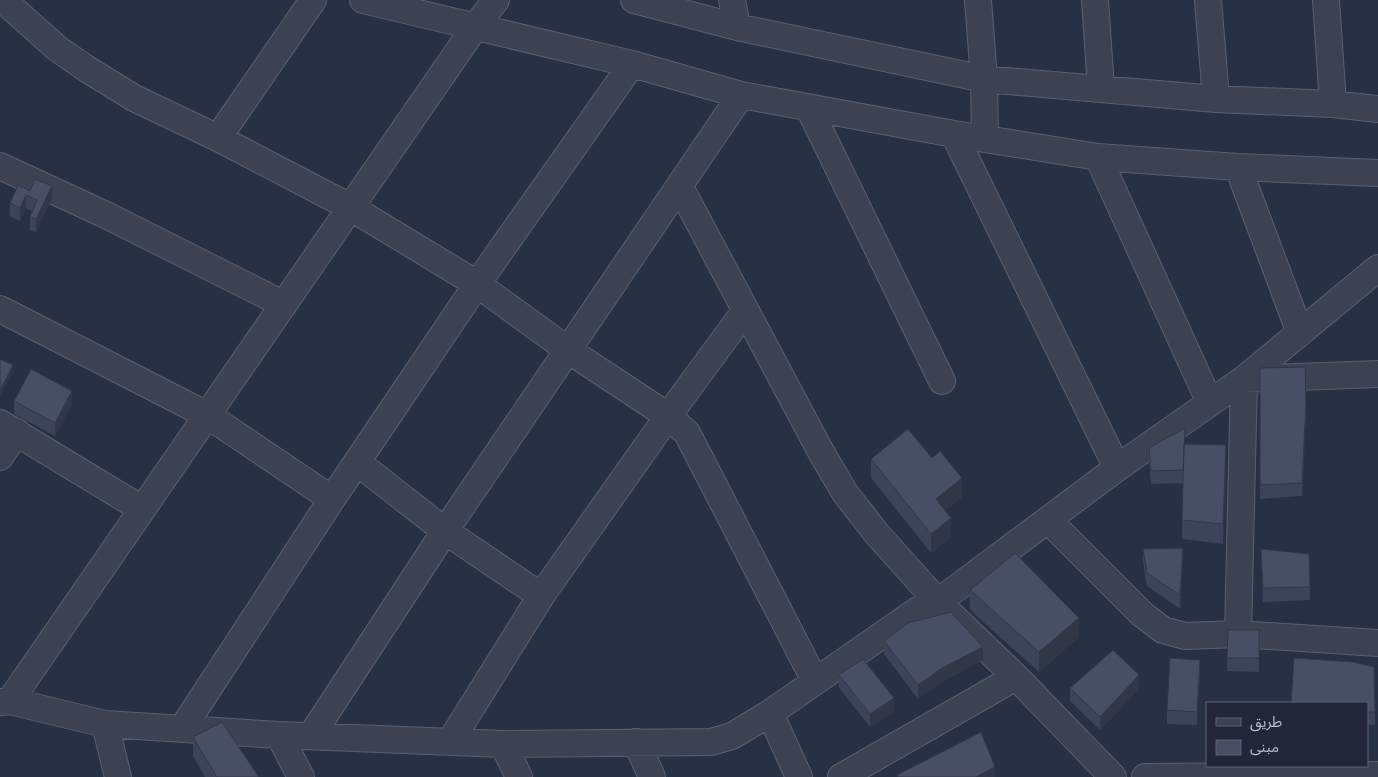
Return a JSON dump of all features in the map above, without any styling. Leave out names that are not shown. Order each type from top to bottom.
[{"type":"street","points":[[218,138],[313,0]]},
{"type":"street","points":[[363,0],[632,64],[741,95],[954,134],[1098,157],[1238,167],[1378,173]]},
{"type":"street","points":[[496,0],[475,26],[142,509],[5,702],[106,724],[279,735],[503,744],[711,742],[732,736],[770,714],[918,610],[938,602],[1117,468],[1244,379],[1378,268]]},
{"type":"street","points":[[634,0],[737,27],[984,79],[1216,99],[1333,104],[1378,109]]},
{"type":"street","points":[[732,0],[737,27]]},
{"type":"street","points":[[978,0],[984,79],[985,139]]},
{"type":"street","points":[[1095,0],[1101,89]]},
{"type":"street","points":[[1208,0],[1216,99]]},
{"type":"street","points":[[1326,0],[1333,104]]},
{"type":"street","points":[[6,4],[58,49],[87,70],[134,98],[218,138],[350,207],[477,284],[568,350],[668,416],[687,433],[815,681]]},
{"type":"street","points":[[182,729],[332,499],[477,284],[632,64]]},
{"type":"street","points":[[311,736],[445,531],[741,95]]},
{"type":"street","points":[[810,108],[942,381]]},
{"type":"street","points":[[954,134],[1117,468]]},
{"type":"street","points":[[1098,157],[1210,403]]},
{"type":"street","points":[[0,166],[108,216],[283,304]]},
{"type":"street","points":[[1238,167],[1300,333]]},
{"type":"street","points":[[680,187],[821,452],[845,492],[877,534],[938,602],[1016,677],[1113,777]]},
{"type":"street","points":[[0,310],[207,415],[332,499]]},
{"type":"street","points":[[450,742],[541,596],[745,311]]},
{"type":"street","points":[[1244,379],[1378,374]]},
{"type":"street","points":[[1238,634],[1244,379]]},
{"type":"street","points":[[0,457],[9,427],[142,509]]},
{"type":"street","points":[[357,462],[445,531],[541,596]]},
{"type":"street","points":[[1048,520],[1142,614],[1163,630],[1185,636],[1238,634],[1378,643]]},
{"type":"street","points":[[841,777],[1016,677]]},
{"type":"street","points":[[770,714],[799,777]]},
{"type":"street","points":[[106,724],[118,777]]},
{"type":"street","points":[[279,735],[301,777]]},
{"type":"street","points":[[636,742],[652,777]]},
{"type":"street","points":[[503,744],[519,777]]},
{"type":"street","points":[[1145,777],[1378,775]]},
{"type":"building","points":[[35,179],[52,186],[36,219],[30,217],[37,200],[26,195],[20,208],[10,203],[18,185],[30,191]]},
{"type":"building","points":[[0,359],[13,365],[0,391]]},
{"type":"building","points":[[1305,367],[1306,402],[1302,483],[1260,485],[1260,368]]},
{"type":"building","points":[[31,369],[72,391],[55,423],[14,401]]},
{"type":"building","points":[[1185,428],[1183,470],[1151,471],[1149,448]]},
{"type":"building","points":[[908,429],[932,458],[940,451],[962,478],[936,499],[951,518],[931,534],[871,459]]},
{"type":"building","points":[[1184,444],[1226,445],[1223,524],[1182,520]]},
{"type":"building","points":[[1183,548],[1180,595],[1147,573],[1143,549]]},
{"type":"building","points":[[1261,549],[1309,554],[1310,587],[1263,588]]},
{"type":"building","points":[[1015,553],[1079,618],[1039,652],[970,590]]},
{"type":"building","points":[[951,612],[983,647],[942,668],[918,685],[884,641],[908,623]]},
{"type":"building","points":[[1228,630],[1259,630],[1259,658],[1227,658]]},
{"type":"building","points":[[1113,650],[1139,675],[1100,717],[1070,688]]},
{"type":"building","points":[[1170,658],[1200,660],[1197,712],[1167,710]]},
{"type":"building","points":[[1294,658],[1353,662],[1374,667],[1375,712],[1368,712],[1368,702],[1291,702]]},
{"type":"building","points":[[863,659],[894,698],[870,714],[839,675]]},
{"type":"building","points":[[222,722],[259,777],[217,777],[193,737]]},
{"type":"building","points":[[981,732],[995,767],[976,777],[898,777],[897,775]]}]
